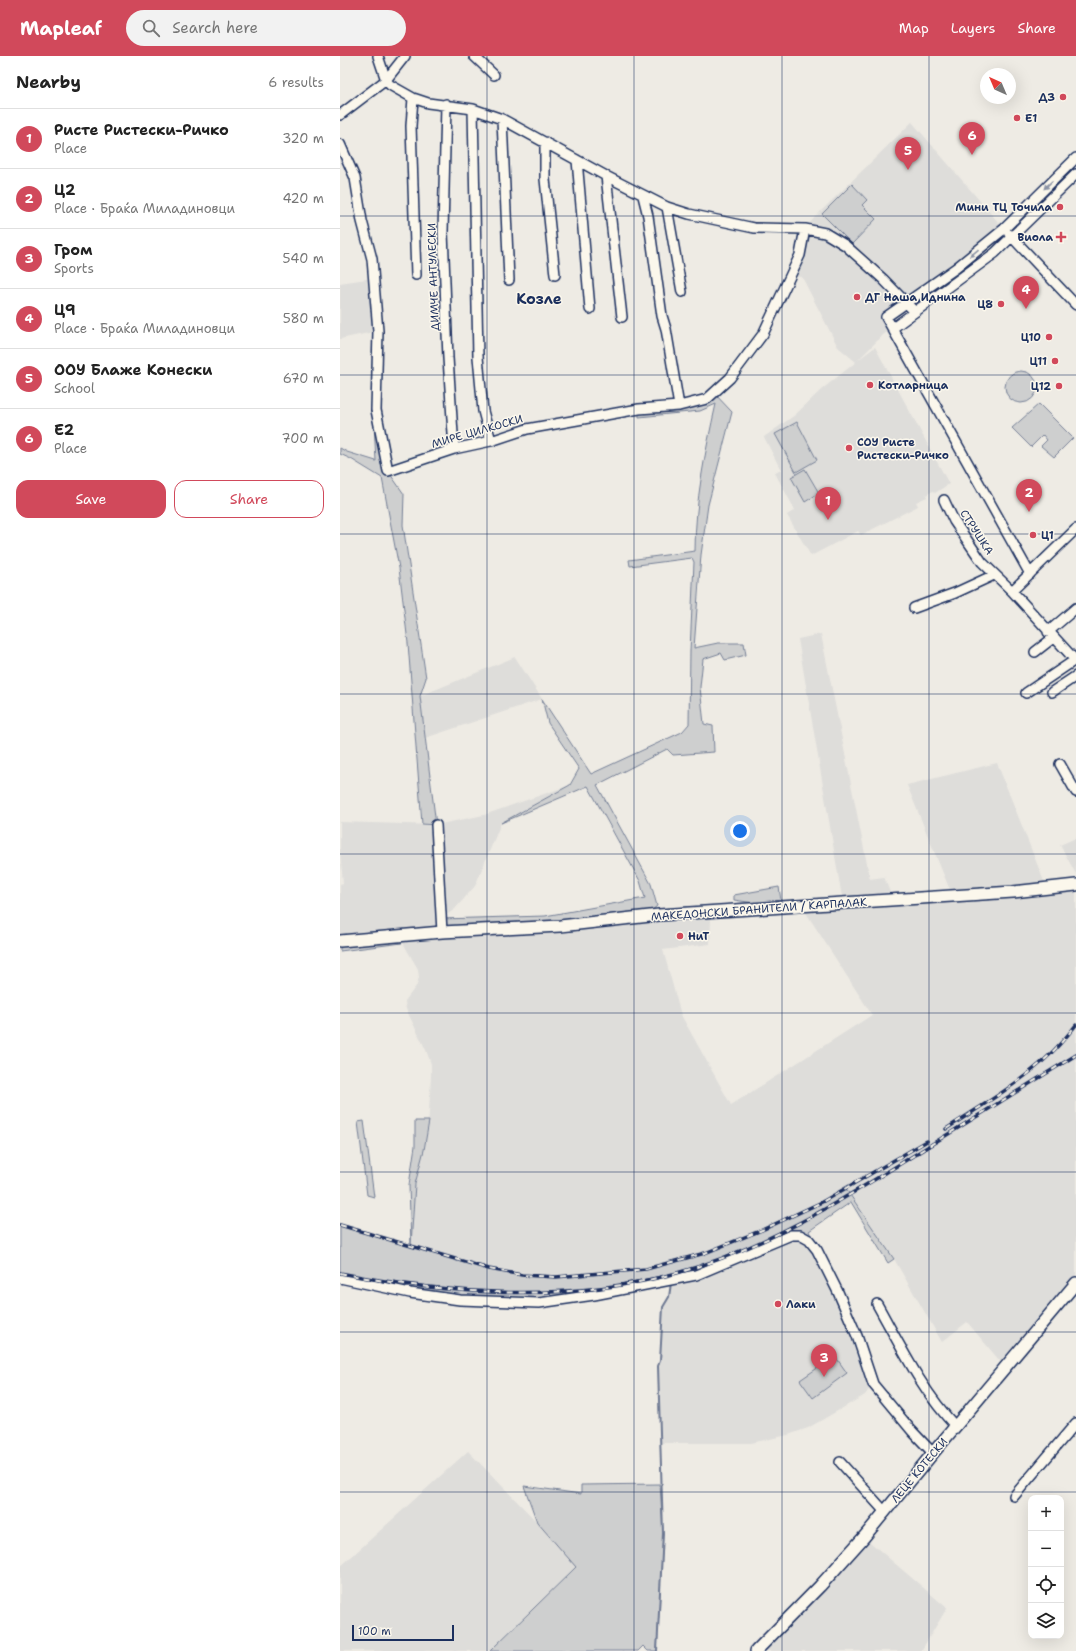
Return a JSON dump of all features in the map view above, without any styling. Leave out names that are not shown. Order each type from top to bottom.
[{"type":"main road","name":"МАКЕДОНСКИ БРАНИТЕЛИ / КАРПАЛАК","points":[[340,941],[442,932],[560,926],[659,915],[1013,892],[1076,885]]},
{"type":"main road","name":"ЛЕЦЕ КОТЕСКИ","points":[[756,1651],[820,1586],[885,1512],[1076,1283]]},
{"type":"street","points":[[378,56],[386,80],[390,85],[413,98],[428,102],[473,109],[502,119],[643,196],[667,207],[689,214],[754,228],[805,229],[825,233],[845,245],[915,312]]},
{"type":"street","points":[[340,115],[386,80],[405,56]]},
{"type":"street","points":[[478,58],[494,75]]},
{"type":"street","name":"ДИМЧЕ АНТУЛЕСКИ","points":[[413,98],[411,126],[416,275]]},
{"type":"street","name":"ДИМЧЕ АНТУЛЕСКИ","points":[[446,104],[443,232],[448,358],[454,449]]},
{"type":"street","points":[[473,109],[478,357],[483,411],[491,441]]},
{"type":"street","points":[[502,119],[509,280]]},
{"type":"street","points":[[545,142],[545,179],[555,275]]},
{"type":"street","name":"МИРЕ ЦИЛКОСКИ","points":[[340,144],[356,178],[362,221],[372,259],[378,331],[376,410],[388,471],[454,449],[491,441],[527,429],[639,408],[679,406],[707,399],[730,378],[763,334],[800,255],[805,229]]},
{"type":"street","points":[[1030,574],[886,317],[956,268],[1004,229],[1076,158]]},
{"type":"street","points":[[577,160],[590,309]]},
{"type":"street","points":[[893,328],[968,274],[1012,238],[1076,174]]},
{"type":"street","points":[[606,176],[622,317]]},
{"type":"street","points":[[643,196],[679,406]]},
{"type":"street","points":[[667,207],[682,292]]},
{"type":"street","points":[[1004,229],[1076,305]]},
{"type":"street","name":"СТРУШКА","points":[[944,500],[954,521],[982,562],[1075,660],[1026,693]]},
{"type":"street","points":[[1012,592],[1076,529]]},
{"type":"street","points":[[914,608],[955,593],[994,575]]},
{"type":"street","points":[[1034,652],[1076,608]]},
{"type":"street","points":[[1052,692],[1076,676]]},
{"type":"street","points":[[1060,764],[1076,792]]},
{"type":"street","points":[[436,825],[442,932]]},
{"type":"street","points":[[340,1278],[410,1293],[460,1300],[539,1303],[594,1295],[696,1274],[791,1234],[800,1235],[809,1240],[824,1262],[857,1336],[873,1384],[912,1432],[933,1453]]},
{"type":"street","points":[[877,1304],[920,1383],[939,1409],[956,1427]]},
{"type":"street","points":[[1014,1496],[1076,1423]]},
{"type":"street","points":[[840,1462],[885,1512]]},
{"type":"shaded area","points":[[912,122],[1004,229],[887,317],[893,328],[886,332],[858,360],[875,347],[949,484],[935,493],[933,491],[926,495],[927,497],[916,502],[918,506],[861,535],[858,531],[811,556],[787,515],[795,510],[775,473],[781,470],[764,437],[795,415],[821,390],[856,362],[838,347],[802,277],[791,276],[805,229],[815,217]]},
{"type":"shaded area","points":[[852,184],[867,200],[862,205],[876,219],[852,244],[822,214]]},
{"type":"shaded area","points":[[373,278],[378,331],[340,339],[340,283]]},
{"type":"shaded area","points":[[378,331],[376,410],[388,471],[404,494],[403,525],[426,678],[420,696],[436,825],[422,824],[408,643],[399,568],[382,478],[340,454],[340,448],[347,452],[376,461],[372,387],[374,361],[373,332]]},
{"type":"shaded area","points":[[1021,371],[1030,374],[1034,378],[1037,387],[1034,396],[1030,400],[1021,403],[1012,400],[1008,396],[1005,387],[1008,378],[1012,374]]},
{"type":"shaded area","points":[[714,393],[732,412],[708,505],[701,555],[694,648],[718,643],[744,643],[746,655],[725,660],[721,653],[703,659],[700,687],[704,724],[713,726],[714,752],[673,755],[667,749],[597,785],[651,884],[657,906],[645,916],[442,932],[441,919],[545,916],[645,898],[640,881],[588,786],[501,823],[570,785],[579,769],[548,723],[542,699],[591,774],[682,732],[689,724],[690,651],[694,562],[692,558],[630,566],[629,560],[695,551],[695,532],[699,495],[716,404],[700,411],[639,417],[639,409],[679,406]]},
{"type":"shaded area","points":[[1039,404],[1073,438],[1054,457],[1041,446],[1047,440],[1043,435],[1031,447],[1012,428]]},
{"type":"shaded area","points":[[797,422],[817,460],[796,472],[775,434]]},
{"type":"shaded area","points":[[805,469],[819,493],[805,502],[791,477]]},
{"type":"shaded area","points":[[821,634],[870,879],[884,877],[893,900],[952,895],[907,785],[997,763],[1047,889],[1076,885],[1076,1283],[1005,1367],[967,1322],[942,1342],[894,1259],[846,1189],[734,1242],[705,1253],[646,1269],[556,1277],[522,1275],[489,1269],[411,1245],[415,1184],[428,1129],[431,1076],[431,1064],[426,1050],[406,1009],[405,1001],[417,985],[419,977],[418,969],[399,936],[340,941],[340,884],[343,883],[340,851],[340,822],[436,825],[484,815],[570,785],[501,823],[475,886],[455,909],[441,919],[703,912],[711,920],[710,944],[663,950],[681,1015],[731,1105],[872,1015],[801,905],[843,903],[798,639]]},
{"type":"shaded area","points":[[515,657],[542,699],[425,738],[420,696]]},
{"type":"shaded area","points":[[1076,838],[1076,874],[1060,845]]},
{"type":"shaded area","points":[[779,887],[782,907],[734,900],[734,895]]},
{"type":"shaded area","points":[[399,936],[402,943],[340,951],[340,941]]},
{"type":"shaded area","points":[[364,1121],[374,1197],[367,1195],[358,1122]]},
{"type":"shaded area","points":[[415,1121],[429,1121],[424,1150],[415,1184],[411,1245],[409,1185],[415,1146]]},
{"type":"shaded area","points":[[846,1189],[894,1259],[888,1263],[851,1202],[809,1231],[817,1250],[800,1235],[696,1275],[539,1303],[460,1300],[340,1278],[340,1225],[489,1269],[522,1275],[556,1277],[646,1269],[705,1253],[762,1230]]},
{"type":"shaded area","points":[[791,1235],[817,1250],[873,1384],[865,1395],[808,1428],[788,1435],[751,1443],[661,1443],[658,1366],[660,1361],[663,1307],[669,1297],[671,1280]]},
{"type":"shaded area","points":[[835,1356],[847,1373],[813,1398],[800,1380]]},
{"type":"shaded area","points":[[468,1451],[537,1522],[577,1567],[490,1651],[340,1651],[340,1567]]},
{"type":"shaded area","points":[[660,1484],[663,1533],[657,1651],[648,1651],[643,1646],[638,1651],[490,1651],[576,1567],[537,1522],[524,1486],[581,1494],[581,1485]]},
{"type":"shaded area","points":[[864,1537],[947,1608],[921,1651],[756,1651]]},
{"type":"waterway","points":[[657,1651],[663,1533],[658,1366],[660,1361],[663,1307],[669,1297],[671,1283]]},
{"type":"railway","points":[[946,1129],[1025,1076],[1042,1062],[1076,1025]]},
{"type":"railway","points":[[340,1273],[382,1281],[466,1291],[509,1292],[551,1292],[594,1289],[635,1283],[677,1273],[740,1251],[801,1222],[859,1189],[1076,1055]]},
{"type":"railway","points":[[340,1225],[489,1269],[522,1275],[556,1277],[646,1269],[705,1253],[762,1230],[822,1202],[927,1141]]},
{"type":"place","name":"Д3","points":[[1063,97]]},
{"type":"place","name":"Е1","points":[[1017,118]]},
{"type":"place","name":"Е2","points":[[972,155]]},
{"type":"place","name":"ООУ Блаже Конески","points":[[908,170]]},
{"type":"place","name":"Мини ТЦ Точила","points":[[1060,207]]},
{"type":"place","name":"Виола","points":[[1061,237]]},
{"type":"place","name":"ДГ Наша Иднина","points":[[857,297]]},
{"type":"place","name":"Ц8","points":[[1001,304]]},
{"type":"place","name":"Ц9","points":[[1026,309]]},
{"type":"place","name":"Ц10","points":[[1049,337]]},
{"type":"place","name":"Ц11","points":[[1055,361]]},
{"type":"place","name":"Котларница","points":[[870,385]]},
{"type":"place","name":"Ц12","points":[[1059,386]]},
{"type":"place","name":"СОУ Ристе Ристески-Ричко","points":[[849,448]]},
{"type":"place","name":"Ц2","points":[[1029,512]]},
{"type":"place","name":"Ристе Ристески-Ричко","points":[[828,520]]},
{"type":"place","name":"Ц1","points":[[1033,535]]},
{"type":"place","name":"НиТ","points":[[680,936]]},
{"type":"place","name":"Лаки","points":[[778,1304]]},
{"type":"place","name":"Гром","points":[[824,1377]]},
{"type":"district","name":"Козле","points":[[539,299]]}]
